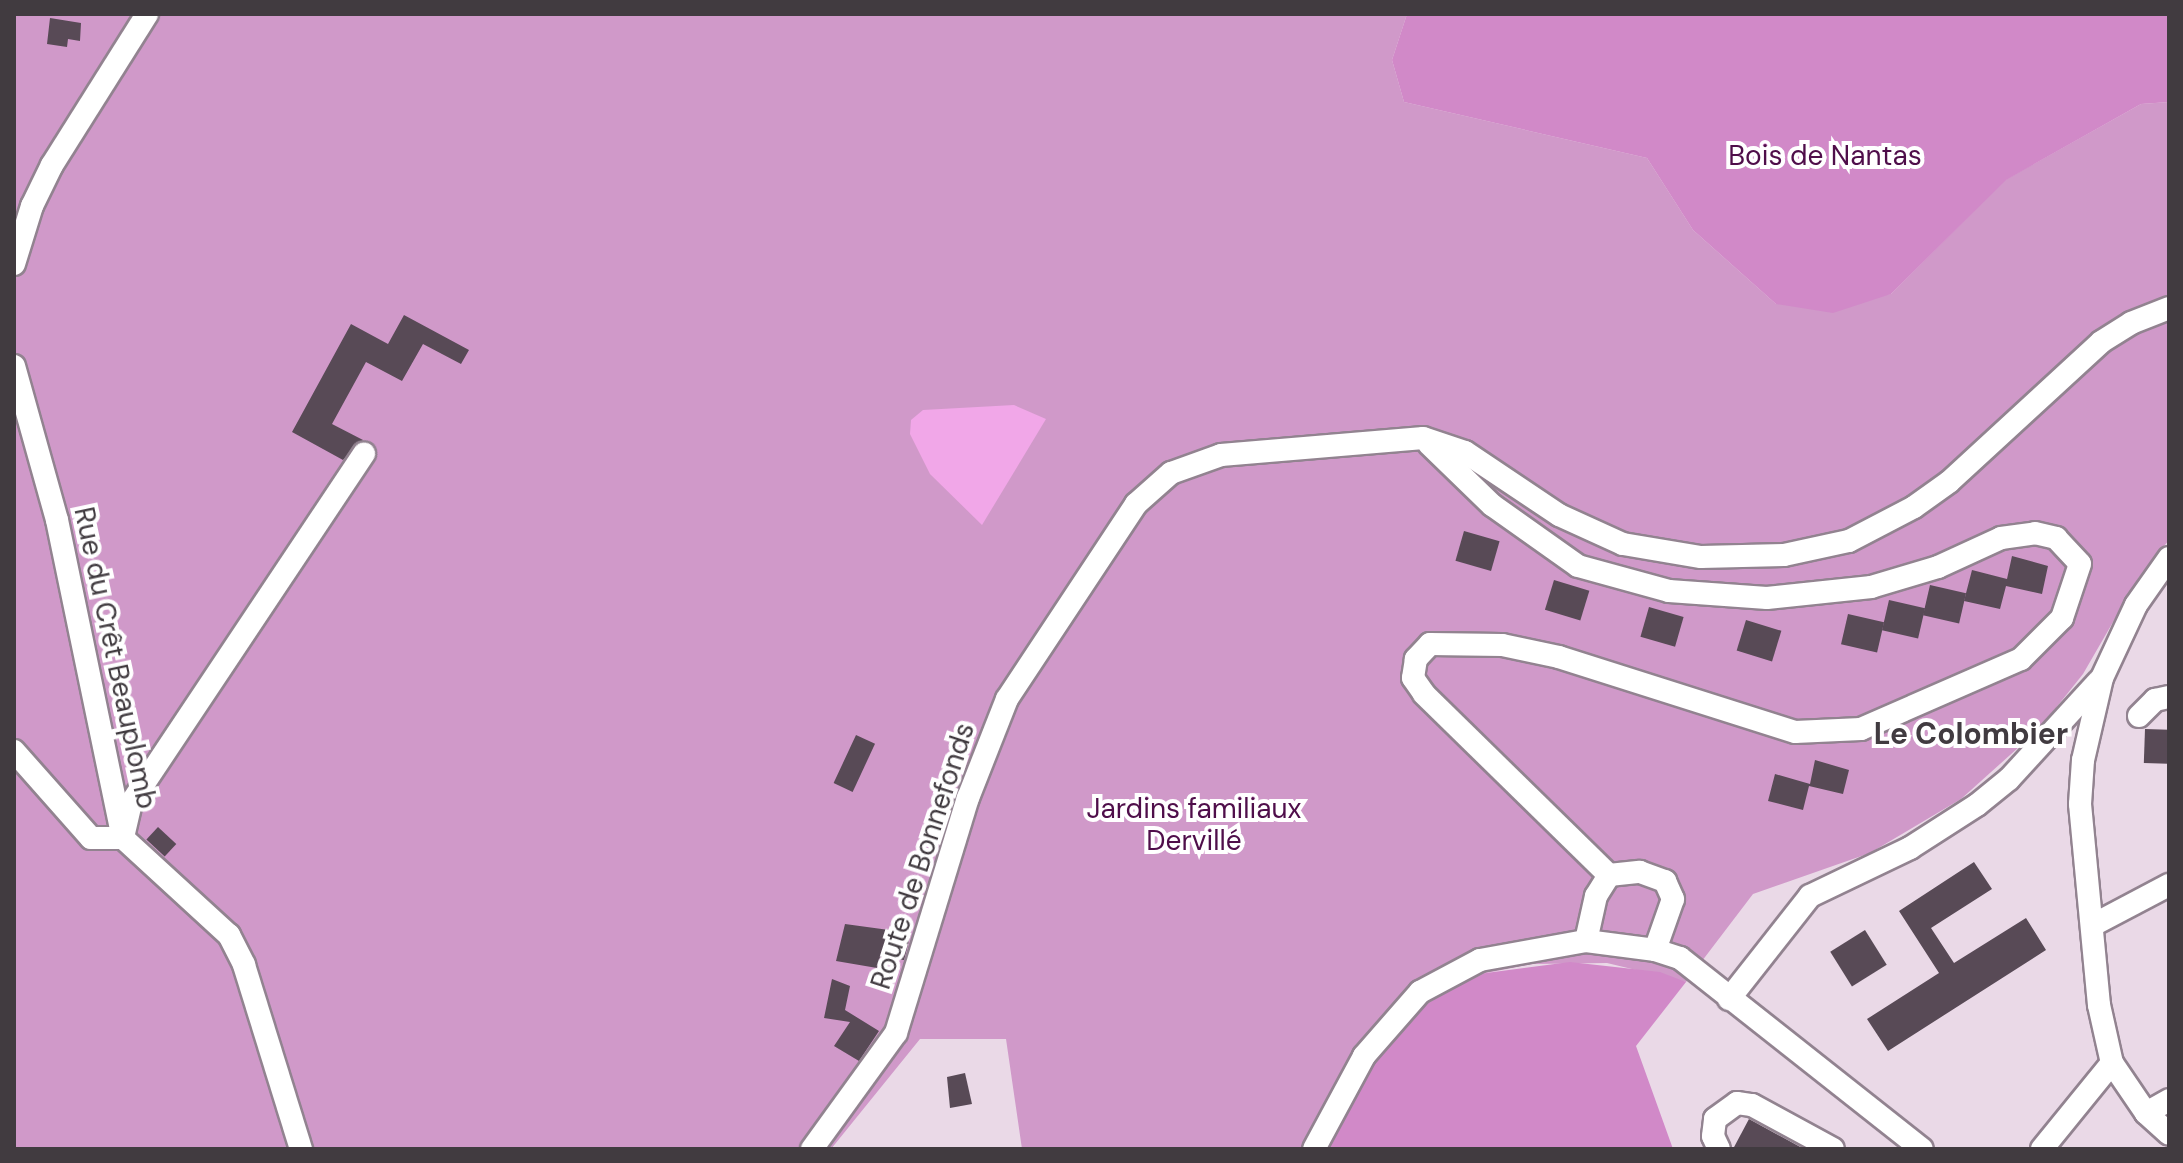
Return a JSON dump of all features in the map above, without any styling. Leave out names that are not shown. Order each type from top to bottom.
[{"type":"street","points":[[14,264],[32,206],[52,165],[147,14]]},
{"type":"street","name":"Route de Bonnefonds","points":[[817,1147],[896,1033],[968,798],[1007,699],[1136,504],[1171,473],[1221,455],[1388,437],[1423,438],[1465,452],[1559,515],[1623,544],[1701,557],[1784,555],[1849,541],[1914,507],[1949,482],[2101,342],[2131,323],[2169,308]]},
{"type":"street","name":"Rue du Crêt Beauplomb","points":[[14,366],[57,520],[123,838],[229,935],[244,965],[301,1149]]},
{"type":"street","points":[[1423,438],[1492,505],[1578,566],[1669,591],[1767,598],[1871,587],[1938,567],[2001,538],[2035,533],[2056,538],[2080,564],[2062,618],[2021,659],[1861,729],[1795,732],[1559,657],[1502,645],[1430,644],[1416,659],[1413,678],[1424,694],[1609,875],[1640,872],[1665,881],[1673,899],[1655,950]]},
{"type":"street","points":[[14,751],[91,838],[123,838],[131,803],[364,454]]},
{"type":"street","points":[[1729,999],[1810,896],[1910,848],[1977,805],[2020,768],[2102,678],[2165,570]]},
{"type":"street","points":[[2102,678],[2083,760],[2080,804],[2083,868],[2093,925],[2099,1005],[2112,1063],[2146,1113],[2169,1134]]},
{"type":"street","points":[[2139,716],[2155,700],[2169,697]]},
{"type":"street","points":[[1586,941],[1596,896],[1609,875]]},
{"type":"street","points":[[2093,925],[2169,885]]},
{"type":"street","points":[[1314,1149],[1364,1056],[1420,992],[1480,960],[1586,941],[1655,950],[1680,958],[1922,1149]]},
{"type":"street","points":[[2042,1149],[2112,1063]]},
{"type":"street","points":[[2146,1113],[2169,1100]]},
{"type":"street","points":[[1719,1149],[1713,1136],[1715,1119],[1737,1103],[1752,1105],[1833,1149]]},
{"type":"green space","name":"Jardins familiaux Dervillé","points":[[14,14],[1407,14],[1392,60],[1404,102],[1647,158],[1693,230],[1776,304],[1891,294],[2005,180],[2141,104],[2169,102],[2169,540],[2139,577],[2083,674],[2039,729],[1961,799],[1870,853],[1753,894],[1686,982],[1607,963],[1533,964],[1486,973],[1325,1149],[1022,1149],[1006,1039],[920,1039],[831,1149],[14,1149]]},
{"type":"green space","name":"Bois de Nantas","points":[[1407,14],[2169,14],[2169,102],[2141,104],[2006,180],[1891,294],[1833,313],[1776,304],[1693,230],[1647,158],[1404,102],[1392,60]]},
{"type":"green space","points":[[1570,962],[1660,972],[1686,982],[1636,1046],[1673,1149],[1325,1149],[1375,1060],[1405,1022],[1443,992],[1486,973]]},
{"type":"shaded area","points":[[1014,405],[1046,419],[982,525],[930,474],[910,434],[911,420],[923,410]]},
{"type":"building","points":[[50,18],[81,23],[80,41],[68,39],[67,47],[47,44]]},
{"type":"building","points":[[404,315],[469,350],[461,364],[423,344],[402,381],[366,362],[332,424],[363,440],[343,460],[292,432],[351,324],[388,344]]},
{"type":"building","points":[[1464,531],[1500,541],[1491,571],[1455,561]]},
{"type":"building","points":[[2012,556],[2048,566],[2042,594],[2006,586],[2000,609],[1964,601],[1972,570],[2007,579]]},
{"type":"building","points":[[1554,580],[1589,591],[1580,620],[1545,610]]},
{"type":"building","points":[[1930,585],[1966,593],[1959,624],[1923,615]]},
{"type":"building","points":[[1889,600],[1925,608],[1918,639],[1882,630]]},
{"type":"building","points":[[1649,607],[1684,617],[1675,647],[1640,637]]},
{"type":"building","points":[[1848,614],[1884,622],[1877,653],[1841,644]]},
{"type":"building","points":[[1746,620],[1781,631],[1772,661],[1737,651]]},
{"type":"building","points":[[2145,729],[2169,730],[2168,764],[2144,763]]},
{"type":"building","points":[[856,735],[875,744],[853,792],[834,783]]},
{"type":"building","points":[[1815,760],[1849,770],[1843,794],[1809,786],[1803,810],[1768,801],[1775,774],[1810,784]]},
{"type":"building","points":[[158,827],[176,844],[165,856],[146,839]]},
{"type":"building","points":[[1974,862],[1992,889],[1931,928],[1954,963],[2026,918],[2046,950],[1888,1051],[1867,1019],[1939,973],[1899,911]]},
{"type":"building","points":[[845,924],[911,933],[904,960],[880,957],[877,968],[836,961]]},
{"type":"building","points":[[1865,930],[1887,965],[1852,986],[1830,952]]},
{"type":"building","points":[[832,979],[850,986],[845,1010],[879,1031],[859,1061],[834,1046],[850,1022],[824,1018]]},
{"type":"building","points":[[965,1073],[972,1104],[950,1108],[947,1077]]},
{"type":"building","points":[[1749,1119],[1804,1149],[1733,1149]]},
{"type":"district","name":"Le Colombier","points":[[1971,734]]}]
